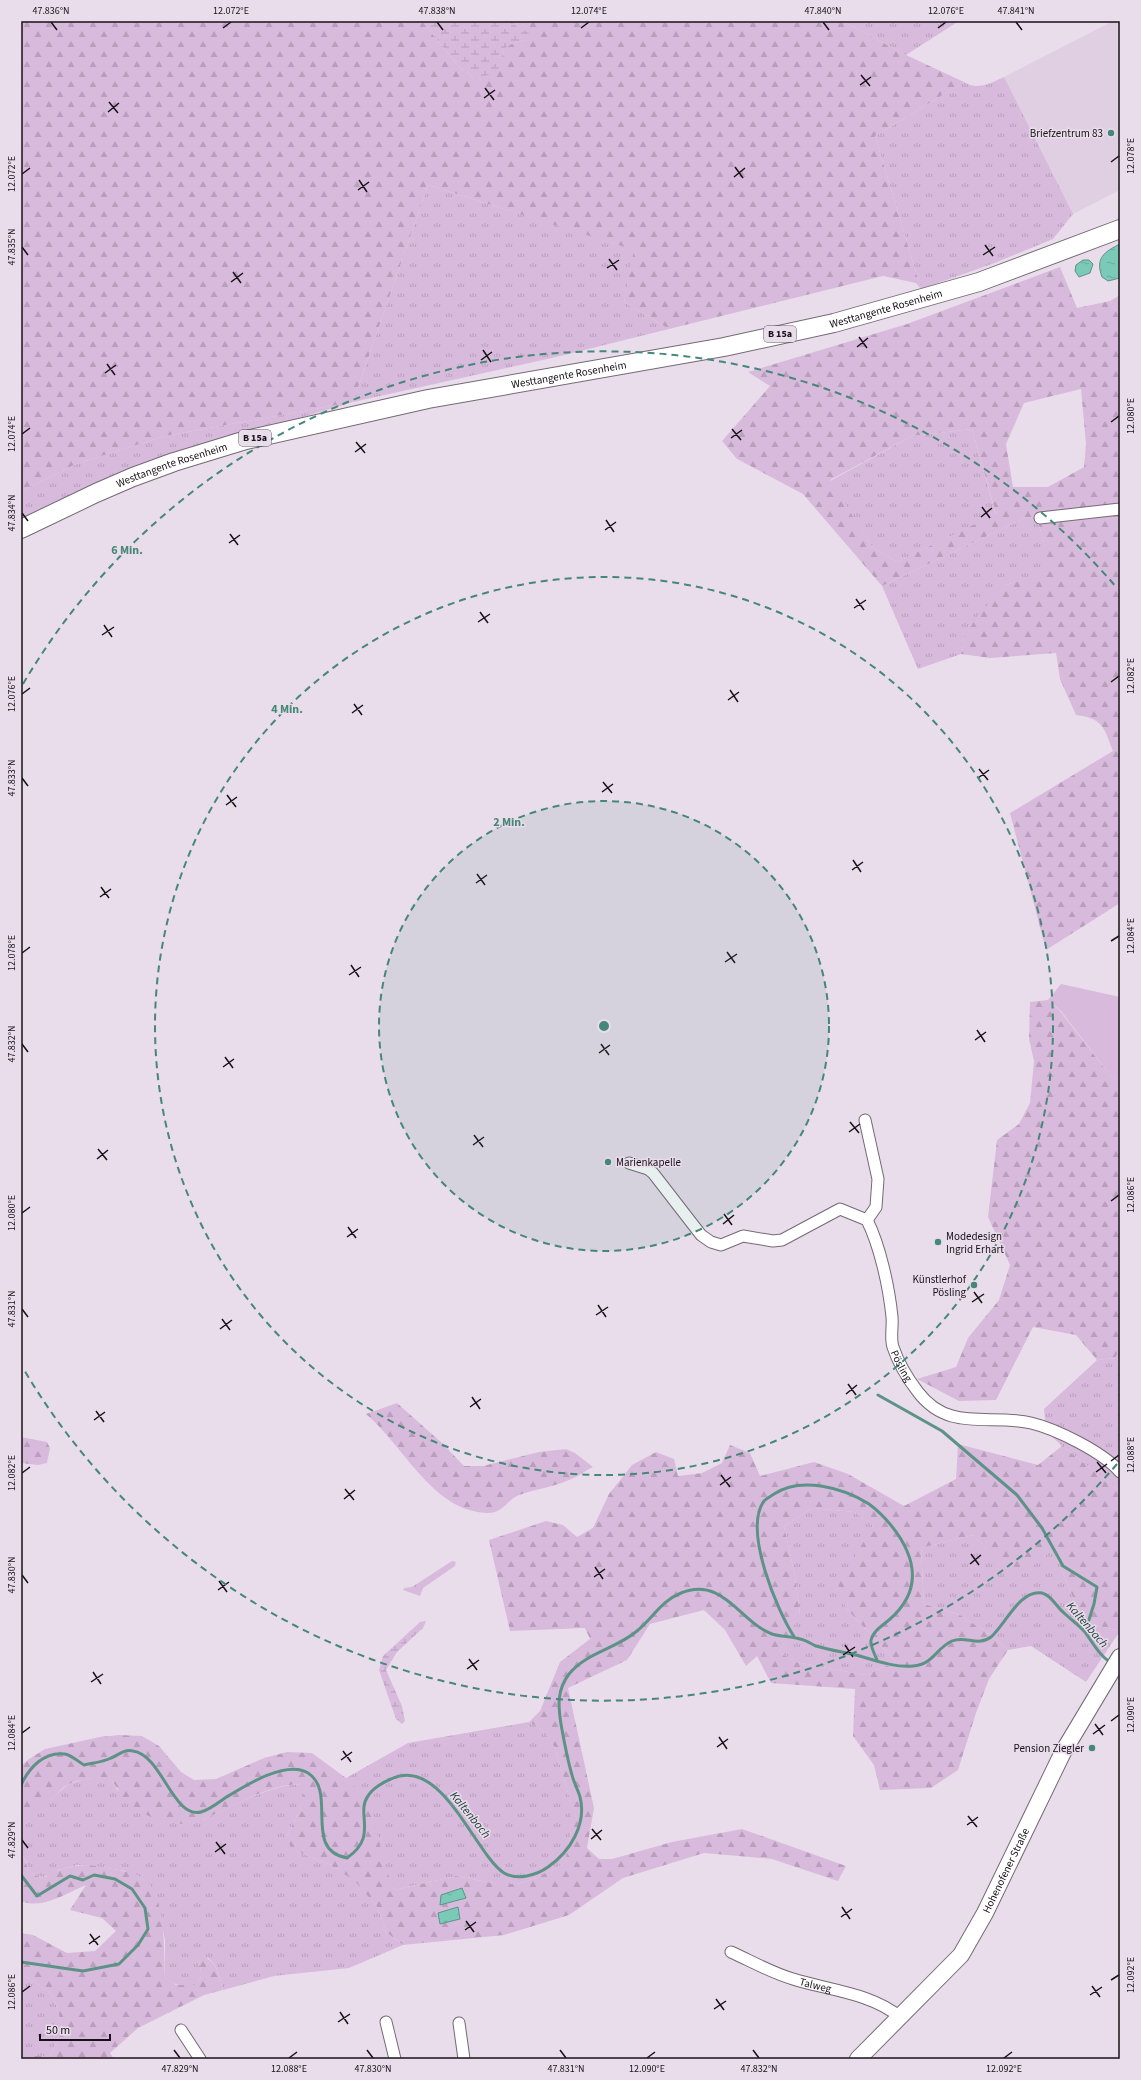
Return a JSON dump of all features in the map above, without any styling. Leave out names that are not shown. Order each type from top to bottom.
[{"type":"highway","name":"Westtangente Rosenheim","points":[[21,529],[133,477],[174,462],[246,440],[428,399],[716,348],[834,322],[979,282],[1120,229]]},
{"type":"main road","name":"Hohenofener Straße","points":[[858,2059],[961,1955],[985,1913],[1063,1752],[1120,1657]]},
{"type":"street","points":[[1040,518],[1120,509]]},
{"type":"street","points":[[629,1163],[648,1169],[653,1173],[701,1234],[711,1242],[721,1245],[742,1236],[773,1241],[782,1240],[840,1209],[867,1220],[876,1207],[878,1179],[865,1120]]},
{"type":"street","name":"Pösling","points":[[867,1220],[876,1240],[878,1253],[888,1286],[892,1317],[893,1346],[902,1367],[919,1393],[933,1406],[959,1419],[1030,1422],[1085,1444],[1120,1472]]},
{"type":"street","name":"Talweg","points":[[731,1952],[791,1979],[866,1999],[893,2011],[900,2017]]},
{"type":"street","points":[[386,2022],[395,2059]]},
{"type":"street","points":[[459,2024],[464,2059]]},
{"type":"street","points":[[181,2030],[200,2059]]},
{"type":"shaded area","points":[[1113,21],[1120,21],[1120,190],[1073,214],[1004,77]]},
{"type":"green space","points":[[21,21],[422,21],[459,67],[475,79],[501,59],[503,50],[511,44],[526,40],[507,21],[843,21],[906,55],[964,82],[875,136],[921,289],[916,283],[883,276],[669,329],[624,302],[634,250],[428,185],[353,402],[165,436],[76,464],[21,491]]},
{"type":"green space","points":[[422,21],[507,21],[529,33],[526,40],[511,44],[503,50],[498,72],[475,79],[459,67]]},
{"type":"green space","points":[[843,21],[959,21],[906,55]]},
{"type":"green space","points":[[1004,77],[1073,214],[1053,239],[992,264],[921,289],[875,136],[964,82],[969,85],[979,86],[989,84]]},
{"type":"green space","points":[[428,185],[635,250],[624,302],[669,329],[556,357],[353,402]]},
{"type":"green space","points":[[1060,267],[1077,308],[1110,301],[1120,318],[1120,903],[1046,950],[1010,813],[1113,751],[1104,730],[1097,722],[1085,716],[1076,715],[1060,679],[1056,653],[990,658],[961,654],[964,637],[979,614],[1006,585],[1044,573],[1044,543],[1037,518],[1027,517],[882,586],[803,494],[737,459],[722,441],[770,386],[748,372],[907,324]],"holes":[[[1081,389],[1086,444],[1084,467],[1048,487],[1013,487],[1006,444],[1024,403]],[[972,429],[996,514],[897,562],[873,548],[830,480],[912,436]]]},
{"type":"green space","points":[[1120,295],[1120,318],[1110,301]]},
{"type":"green space","points":[[353,402],[190,451],[21,520],[21,491],[76,464],[165,436]]},
{"type":"green space","points":[[972,429],[996,515],[897,562],[873,548],[830,481],[912,436]]},
{"type":"green space","points":[[1027,517],[1037,518],[1044,543],[1045,573],[1006,585],[964,637],[961,654],[918,669],[882,586]]},
{"type":"green space","points":[[1061,984],[1120,997],[1120,1083],[1110,1075],[1061,1011],[1048,1000]]},
{"type":"green space","points":[[1048,1000],[1060,1011],[1110,1075],[1120,1083],[1120,1349],[1115,1358],[1097,1360],[1076,1335],[1033,1327],[996,1400],[959,1401],[917,1379],[956,1367],[968,1338],[999,1300],[1010,1265],[988,1217],[997,1140],[1019,1124],[1030,1103],[1034,1061],[1029,1039],[1030,1002]]},
{"type":"green space","points":[[1120,1349],[1120,1491],[1062,1446],[1046,1431],[1044,1409],[1097,1360],[1115,1358]]},
{"type":"green space","points":[[397,1403],[443,1444],[464,1466],[483,1466],[539,1452],[566,1449],[575,1453],[593,1467],[563,1482],[519,1495],[498,1511],[488,1513],[469,1510],[451,1502],[436,1490],[421,1476],[366,1414]]},
{"type":"green space","points":[[21,1437],[47,1442],[50,1448],[47,1463],[38,1465],[21,1463]]},
{"type":"green space","points":[[958,1444],[1038,1465],[1062,1446],[1120,1491],[1120,1631],[1083,1622],[1053,1549],[1016,1579],[973,1535],[921,1548],[924,1604],[960,1615],[991,1635],[1008,1650],[989,1679],[976,1713],[958,1770],[931,1788],[880,1790],[874,1765],[853,1736],[855,1689],[771,1683],[757,1656],[746,1666],[725,1630],[704,1610],[650,1624],[627,1660],[568,1688],[594,1808],[587,1848],[599,1859],[612,1859],[672,1842],[742,1829],[846,1866],[838,1881],[772,1859],[704,1853],[623,1878],[569,1915],[504,1935],[403,1945],[386,1932],[378,1908],[355,1881],[329,1864],[296,1851],[290,1845],[287,1836],[302,1805],[304,1791],[303,1785],[282,1786],[271,1789],[201,1820],[193,1823],[178,1824],[157,1819],[137,1809],[125,1799],[112,1780],[90,1778],[65,1786],[51,1799],[34,1807],[25,1816],[21,1823],[21,1766],[45,1749],[100,1737],[119,1735],[142,1736],[159,1746],[181,1772],[194,1780],[216,1779],[264,1758],[287,1752],[312,1753],[346,1778],[369,1801],[386,1869],[394,1890],[456,1876],[498,1884],[517,1884],[536,1878],[565,1863],[571,1831],[571,1803],[555,1748],[545,1732],[529,1722],[540,1711],[560,1662],[590,1639],[585,1628],[510,1631],[489,1540],[546,1521],[563,1525],[577,1537],[593,1528],[609,1494],[632,1465],[656,1452],[674,1459],[678,1476],[702,1473],[722,1463],[730,1445],[750,1453],[760,1476],[814,1462],[848,1474],[904,1506],[956,1479]],"holes":[[[812,1508],[855,1512],[873,1526],[838,1584],[846,1608],[896,1662],[864,1675],[796,1662],[779,1652],[800,1615],[795,1576],[784,1526]]]},
{"type":"green space","points":[[812,1508],[855,1512],[873,1525],[846,1608],[896,1662],[864,1675],[796,1662],[779,1652],[800,1614],[795,1576],[784,1526]]},
{"type":"green space","points":[[973,1535],[1016,1578],[1053,1549],[1083,1622],[1120,1631],[1086,1682],[1031,1646],[1008,1650],[991,1635],[960,1615],[924,1604],[921,1548]]},
{"type":"green space","points":[[452,1561],[456,1562],[455,1566],[423,1588],[420,1596],[403,1590],[404,1588],[412,1587]]},
{"type":"green space","points":[[426,1621],[423,1628],[397,1652],[386,1670],[402,1706],[405,1721],[402,1724],[396,1719],[379,1670],[383,1656],[420,1622]]},
{"type":"green space","points":[[529,1722],[545,1732],[555,1748],[571,1803],[571,1831],[565,1863],[536,1878],[517,1884],[498,1884],[456,1876],[394,1890],[346,1778],[408,1743]]},
{"type":"green space","points":[[101,1777],[112,1780],[117,1790],[203,1820],[253,1796],[267,1791],[293,1785],[304,1785],[304,1798],[302,1805],[287,1836],[296,1851],[329,1864],[355,1880],[378,1908],[386,1932],[403,1945],[349,1968],[274,1976],[223,1990],[220,1976],[214,1964],[208,1958],[199,1962],[201,1977],[195,1985],[176,1984],[168,1981],[165,1978],[165,1940],[156,1896],[125,1871],[78,1865],[58,1870],[51,1875],[43,1877],[36,1876],[30,1871],[21,1851],[21,1823],[30,1808],[51,1799],[67,1785],[84,1779]]},
{"type":"green space","points":[[21,1851],[31,1872],[40,1877],[46,1877],[63,1869],[86,1865],[125,1871],[145,1879],[152,1887],[157,1898],[160,1911],[164,1940],[165,1978],[176,1985],[195,1985],[201,1977],[199,1962],[203,1957],[212,1962],[215,1966],[223,1990],[204,1995],[138,2028],[110,2053],[114,2059],[21,2059],[21,2056],[50,2056],[63,2029],[53,1995],[21,1973],[21,1933],[33,1935],[67,1953],[95,1951],[116,1931],[102,1918],[70,1910],[86,1885],[46,1902],[29,1903],[21,1901]]},
{"type":"green space","points":[[21,1973],[53,1995],[63,2029],[50,2056],[21,2056]]},
{"type":"water","points":[[1120,244],[1120,278],[1108,281],[1102,277],[1100,260],[1105,253]]},
{"type":"water","points":[[1083,260],[1089,260],[1093,264],[1090,273],[1079,277],[1075,271],[1076,265]]},
{"type":"water","points":[[462,1888],[466,1898],[440,1905],[441,1895]]},
{"type":"water","points":[[458,1907],[460,1919],[440,1924],[438,1913]]},
{"type":"waterway","points":[[878,1395],[942,1431],[1017,1495],[1042,1528],[1063,1566],[1097,1587],[1094,1604],[1085,1632]]},
{"type":"waterway","name":"Kaltenbach","points":[[795,1638],[780,1609],[765,1570],[757,1531],[759,1514],[764,1501],[785,1489],[809,1485],[822,1486],[847,1493],[869,1504],[891,1525],[904,1545],[911,1561],[912,1580],[908,1597],[897,1613],[878,1629],[872,1637],[871,1645],[877,1660]]},
{"type":"waterway","name":"Kaltenbach","points":[[21,1785],[33,1767],[38,1762],[50,1755],[65,1754],[84,1765],[105,1760],[124,1752],[133,1751],[143,1755],[152,1763],[175,1797],[183,1806],[191,1812],[201,1812],[210,1808],[242,1787],[265,1776],[288,1769],[299,1770],[308,1773],[316,1782],[320,1793],[323,1833],[326,1844],[334,1853],[347,1858],[357,1850],[362,1842],[365,1826],[365,1803],[370,1793],[388,1780],[409,1775],[426,1781],[441,1793],[493,1862],[504,1873],[515,1877],[521,1877],[533,1875],[556,1861],[570,1845],[579,1827],[582,1807],[564,1743],[560,1717],[559,1698],[565,1680],[569,1674],[584,1661],[629,1637],[643,1626],[668,1600],[681,1593],[696,1589],[720,1595],[750,1620],[772,1634],[797,1638],[816,1646],[899,1666],[920,1665],[952,1641],[962,1639],[976,1641],[986,1640],[996,1632],[1020,1602],[1027,1596],[1034,1593],[1042,1593],[1051,1598],[1060,1610],[1085,1632],[1100,1653],[1111,1663]]},
{"type":"waterway","name":"Kaltenbach","points":[[21,1875],[37,1896],[70,1876],[83,1880],[94,1875],[115,1879],[132,1889],[145,1908],[148,1929],[138,1945],[119,1964],[83,1971],[21,1962]]},
{"type":"place","name":"Briefzentrum 83","points":[[1111,133]]},
{"type":"place","name":"Marienkapelle","points":[[608,1162]]},
{"type":"place","name":"Modedesign Ingrid Erhart","points":[[938,1242]]},
{"type":"place","name":"Künstlerhof Pösling","points":[[974,1285]]},
{"type":"place","name":"Pension Ziegler","points":[[1092,1748]]}]
